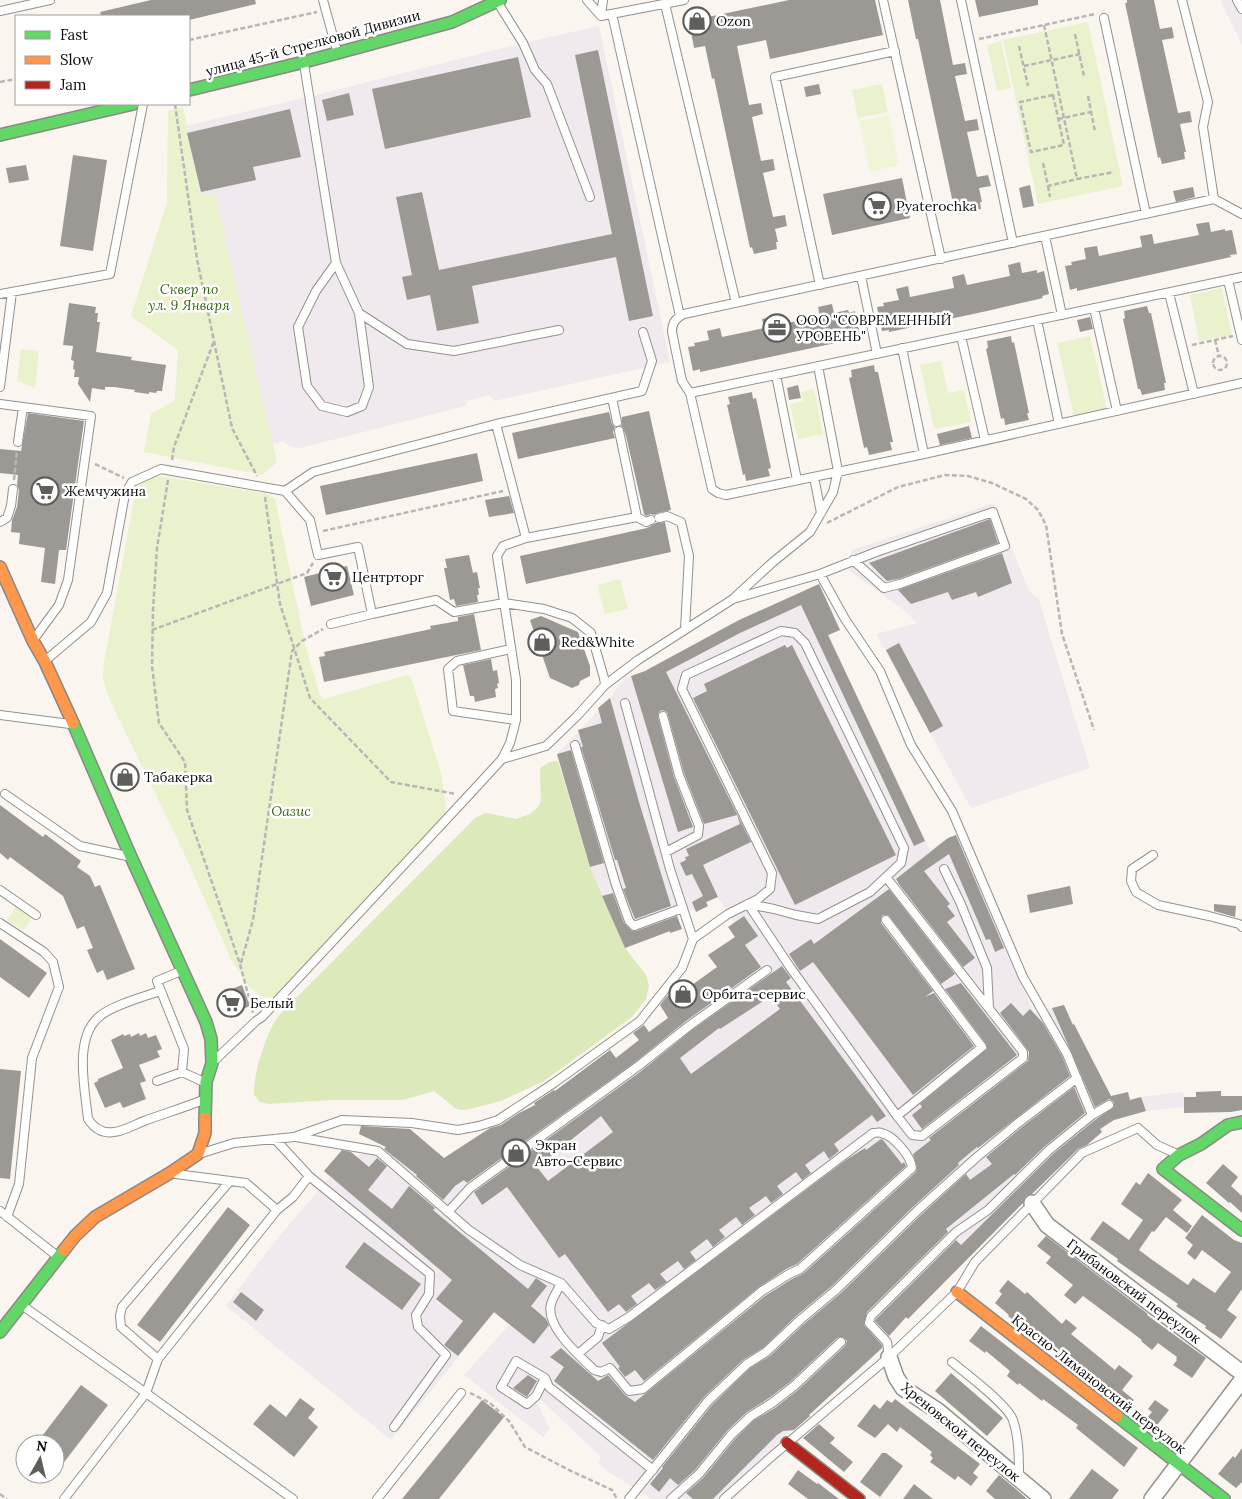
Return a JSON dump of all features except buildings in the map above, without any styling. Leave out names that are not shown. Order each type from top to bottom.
[{"type":"street","name":"улица 45-й Стрелковой Дивизии","points":[[190,90],[304,62],[452,22],[499,1]]},
{"type":"street","points":[[1,133],[128,105]]},
{"type":"street","points":[[0,567],[33,641],[74,724],[131,857],[206,1022],[211,1039],[212,1063],[206,1082],[205,1133],[198,1154],[170,1173],[95,1217],[75,1236],[0,1332]]},
{"type":"street","points":[[1242,1122],[1228,1125],[1201,1144],[1179,1154],[1163,1169],[1242,1230]]},
{"type":"street","name":"Грибановский переулок","points":[[1032,1203],[1047,1225],[1242,1373]]},
{"type":"street","name":"Красно-Лимановский переулок","points":[[957,1292],[1224,1499]]},
{"type":"street","name":"Хреновской переулок","points":[[889,1357],[903,1388],[938,1411],[1043,1499]]},
{"type":"street","points":[[1152,1499],[1242,1380]]},
{"type":"street","points":[[787,1443],[859,1499]]},
{"type":"lane","points":[[0,11],[50,0]]},
{"type":"lane","points":[[323,0],[337,53]]},
{"type":"lane","points":[[587,0],[601,16]]},
{"type":"lane","points":[[601,16],[603,0]]},
{"type":"lane","points":[[601,16],[684,0]]},
{"type":"lane","points":[[883,0],[941,258]]},
{"type":"lane","points":[[961,0],[1013,243]]},
{"type":"lane","points":[[1182,0],[1208,102],[1203,127],[1214,199]]},
{"type":"lane","points":[[1237,0],[1242,10]]},
{"type":"lane","points":[[499,1],[523,43],[535,70],[547,84],[590,197]]},
{"type":"lane","points":[[665,4],[736,303]]},
{"type":"lane","points":[[612,14],[680,316]]},
{"type":"lane","points":[[1104,18],[1146,214]]},
{"type":"lane","points":[[820,285],[775,77],[895,51]]},
{"type":"lane","points":[[304,62],[336,263],[358,313],[369,387],[362,406],[347,412],[322,406],[307,386],[298,327],[316,291],[336,263]]},
{"type":"lane","points":[[0,294],[110,274],[143,105]]},
{"type":"lane","points":[[1242,214],[1214,199],[680,316],[674,322],[672,332],[682,381],[690,393],[712,488],[718,493],[726,495],[924,454],[1242,383]]},
{"type":"lane","points":[[1045,236],[1062,315]]},
{"type":"lane","points":[[861,276],[877,354]]},
{"type":"lane","points":[[690,393],[1242,277]]},
{"type":"lane","points":[[1228,280],[1241,337]]},
{"type":"lane","points":[[0,387],[12,292]]},
{"type":"lane","points":[[1170,293],[1194,394]]},
{"type":"lane","points":[[1094,308],[1116,411]]},
{"type":"lane","points":[[358,313],[407,344],[454,351],[559,330]]},
{"type":"lane","points":[[1037,320],[1059,424]]},
{"type":"lane","points":[[285,491],[313,472],[496,424],[642,391],[652,362],[643,332]]},
{"type":"lane","points":[[961,336],[985,440]]},
{"type":"lane","points":[[902,348],[924,454]]},
{"type":"lane","points":[[502,760],[546,746],[605,685],[638,660],[733,600],[773,562],[810,532],[833,492],[838,472],[818,366]]},
{"type":"lane","points":[[776,375],[797,480]]},
{"type":"lane","points":[[612,398],[617,422]]},
{"type":"lane","points":[[0,404],[91,416],[68,580],[59,605],[33,641]]},
{"type":"lane","points":[[18,442],[23,407]]},
{"type":"lane","points":[[496,424],[526,538]]},
{"type":"lane","points":[[618,431],[637,516],[646,522],[667,516],[681,522],[689,556],[686,629]]},
{"type":"lane","points":[[45,662],[91,622],[107,593],[125,494],[132,482],[161,469],[285,491],[310,520],[318,555],[358,547],[372,614]]},
{"type":"lane","points":[[814,476],[821,512]]},
{"type":"lane","points":[[0,522],[7,518],[13,489]]},
{"type":"lane","points":[[733,600],[820,574],[853,560],[993,512],[1005,546],[884,588],[853,560]]},
{"type":"lane","points":[[212,1063],[262,1017],[502,760],[510,743],[516,720],[516,680],[497,556],[503,546],[526,538],[637,516]]},
{"type":"lane","points":[[820,574],[845,619],[880,670],[911,745],[952,811],[1023,977],[1067,1054],[1092,1115]]},
{"type":"lane","points":[[330,624],[436,600],[454,612],[504,604],[544,609],[572,618],[591,633],[605,685]]},
{"type":"lane","points":[[198,1154],[234,1143],[294,1137],[342,1120],[412,1123],[458,1130],[480,1126],[498,1120],[554,1083],[640,1021],[682,968],[693,939],[728,914],[748,904],[758,899],[770,889],[772,873],[682,689],[686,675],[781,631],[795,633],[805,643],[904,848],[901,863],[870,892],[818,919],[774,908],[748,904]]},
{"type":"lane","points":[[511,649],[457,661],[448,669],[453,711],[516,720]]},
{"type":"lane","points":[[625,703],[666,852],[693,939]]},
{"type":"lane","points":[[0,715],[74,724]]},
{"type":"lane","points":[[663,716],[679,774],[699,826],[698,835],[666,852]]},
{"type":"lane","points":[[575,745],[616,885],[629,921],[634,926],[683,908]]},
{"type":"lane","points":[[5,794],[80,846],[131,857]]},
{"type":"lane","points":[[1153,855],[1132,870],[1131,881],[1136,892],[1158,905],[1209,916],[1239,924],[1242,927]]},
{"type":"lane","points":[[944,869],[988,968],[989,1008]]},
{"type":"lane","points":[[748,904],[790,967],[897,1116],[912,1135],[922,1136],[1024,1058],[1023,1052],[886,877]]},
{"type":"lane","points":[[0,890],[36,915]]},
{"type":"lane","points":[[886,920],[982,1047],[897,1116]]},
{"type":"lane","points":[[0,923],[44,952],[53,962],[59,987],[32,1058],[19,1184],[7,1216]]},
{"type":"lane","points":[[182,970],[157,981],[184,1049],[182,1072]]},
{"type":"lane","points":[[448,1212],[470,1188],[767,970]]},
{"type":"lane","points":[[160,991],[111,1009],[93,1022],[83,1046],[82,1064],[88,1119],[92,1126],[100,1131],[114,1132],[171,1113],[205,1099]]},
{"type":"lane","points":[[157,1081],[182,1072],[206,1082]]},
{"type":"lane","points":[[629,1499],[708,1401],[747,1364],[766,1352],[837,1289],[919,1209],[977,1157],[1077,1078]]},
{"type":"lane","points":[[889,1357],[887,1342],[869,1324],[871,1316],[956,1232],[988,1210],[1049,1150],[1092,1115],[1109,1104]]},
{"type":"lane","points":[[724,1499],[889,1357],[957,1292],[975,1262],[1082,1153],[1138,1128],[1157,1145],[1179,1154]]},
{"type":"lane","points":[[294,1137],[378,1151],[469,1230],[520,1265],[561,1283],[596,1322],[609,1329],[628,1317],[873,1133],[881,1132],[894,1139],[911,1162],[912,1168],[800,1269],[762,1291],[643,1389],[629,1391],[610,1368],[600,1372],[594,1370],[557,1331],[550,1315],[551,1305],[561,1283]]},
{"type":"lane","points":[[275,1139],[309,1176],[430,1274],[429,1294],[416,1315],[418,1327],[446,1355],[394,1427]]},
{"type":"lane","points":[[170,1173],[246,1183],[277,1210]]},
{"type":"lane","points":[[64,1499],[146,1393],[158,1359],[277,1210],[293,1197],[309,1176]]},
{"type":"lane","points":[[158,1359],[121,1327],[120,1316],[122,1307],[230,1181]]},
{"type":"lane","points":[[0,1211],[59,1257]]},
{"type":"lane","points":[[21,1304],[293,1499]]},
{"type":"lane","points":[[578,1354],[598,1337],[602,1325]]},
{"type":"lane","points":[[671,1499],[699,1474],[730,1434],[750,1416],[772,1403],[794,1386],[841,1342]]},
{"type":"lane","points":[[545,1378],[536,1396],[528,1404],[501,1388],[516,1361],[545,1378],[549,1386],[653,1470]]},
{"type":"lane","points":[[952,1362],[1006,1407],[1013,1419],[1018,1450],[1019,1480]]},
{"type":"lane","points":[[377,1499],[461,1393]]},
{"type":"path","points":[[190,40],[326,10]]},
{"type":"path","points":[[970,40],[1103,12],[1104,18]]},
{"type":"path","points":[[1044,25],[1077,179]]},
{"type":"path","points":[[1075,34],[1084,76]]},
{"type":"path","points":[[1019,46],[1028,86]]},
{"type":"path","points":[[1024,66],[1080,54]]},
{"type":"path","points":[[0,82],[15,79]]},
{"type":"path","points":[[1053,95],[1058,119],[1064,145],[1031,152],[1020,102],[1053,95]]},
{"type":"path","points":[[1088,96],[1095,132]]},
{"type":"path","points":[[175,105],[197,259],[232,428],[263,487],[280,604],[310,698],[391,782],[468,796]]},
{"type":"path","points":[[1058,119],[1091,112]]},
{"type":"path","points":[[1043,163],[1050,197]]},
{"type":"path","points":[[1048,186],[1114,172]]},
{"type":"path","points":[[1183,347],[1241,337]]},
{"type":"path","points":[[214,340],[174,447],[157,548],[152,630],[152,666],[159,724],[184,762],[187,810],[240,964],[256,1021]]},
{"type":"path","points":[[1215,340],[1219,356]]},
{"type":"path","points":[[1219,356],[1223,356],[1227,364],[1221,370],[1214,366],[1213,362],[1219,356]]},
{"type":"path","points":[[13,489],[18,442]]},
{"type":"path","points":[[85,459],[132,482]]},
{"type":"path","points":[[314,533],[513,488]]},
{"type":"path","points":[[152,630],[307,573],[318,555]]},
{"type":"path","points":[[240,964],[253,920],[292,651],[302,641],[330,624]]},
{"type":"path","points":[[461,1393],[472,1393],[490,1403],[509,1421],[525,1447],[612,1490],[617,1499]]},
{"type":"path","points":[[0,1494],[6,1499]]},
{"type":"shaded area","points":[[1220,0],[1242,0],[1242,45]]},
{"type":"shaded area","points":[[599,26],[670,362],[494,401],[490,395],[467,401],[466,406],[300,448],[290,447],[284,441],[268,445],[181,127]]},
{"type":"shaded area","points":[[994,503],[1029,591],[1039,600],[1090,768],[971,808],[876,634],[917,623],[904,610],[848,570],[852,550]]},
{"type":"shaded area","points":[[819,584],[840,630],[829,636],[930,850],[943,840],[956,835],[1034,1013],[1064,1005],[1111,1096],[1128,1092],[1130,1100],[1183,1092],[1184,1097],[1196,1097],[1196,1092],[1221,1091],[1222,1096],[1242,1096],[1242,1111],[1184,1113],[1184,1107],[1146,1111],[1114,1120],[1103,1127],[1102,1132],[1037,1188],[908,1319],[906,1318],[889,1337],[885,1346],[788,1434],[735,1499],[652,1499],[607,1471],[598,1463],[601,1457],[540,1399],[537,1403],[550,1429],[543,1437],[464,1375],[509,1325],[494,1313],[391,1440],[226,1306],[276,1240],[330,1177],[324,1171],[345,1147],[355,1156],[385,1149],[445,1178],[548,1108],[751,955],[742,947],[734,923],[718,897],[706,902],[708,906],[696,912],[695,909],[677,916],[682,929],[625,948],[590,867],[557,754],[610,698],[625,678],[643,672],[645,679]]},
{"type":"green space","points":[[1088,22],[1123,186],[1038,204],[1003,40]]},
{"type":"green space","points":[[1001,41],[1011,88],[997,91],[987,45]]},
{"type":"green space","points":[[882,84],[888,112],[858,118],[852,90]]},
{"type":"green space","name":"Сквер по ул. 9 Января","points":[[183,107],[201,195],[215,194],[277,462],[262,475],[144,452],[151,414],[175,400],[178,350],[131,316],[167,202],[168,111]]},
{"type":"green space","points":[[889,115],[899,165],[870,172],[859,121]]},
{"type":"green space","points":[[1222,288],[1232,335],[1199,341],[1190,295]]},
{"type":"green space","points":[[1090,336],[1107,409],[1074,416],[1057,343]]},
{"type":"green space","points":[[21,349],[39,351],[35,388],[17,381]]},
{"type":"green space","points":[[941,361],[948,393],[964,390],[971,422],[934,429],[920,365]]},
{"type":"green space","points":[[814,389],[823,434],[798,439],[790,404],[803,401],[801,392]]},
{"type":"green space","name":"Оазис","points":[[159,476],[268,494],[275,499],[306,648],[320,695],[324,699],[406,675],[411,677],[441,773],[446,806],[445,813],[441,819],[279,995],[272,998],[261,996],[250,988],[231,959],[184,853],[108,696],[103,678],[104,662],[136,489],[145,479]]},
{"type":"green space","points":[[620,579],[628,609],[605,614],[597,585]]},
{"type":"green space","points":[[558,761],[590,867],[625,948],[646,975],[649,985],[646,999],[632,1017],[544,1081],[501,1101],[466,1110],[455,1108],[434,1091],[403,1100],[331,1100],[269,1104],[260,1102],[254,1095],[257,1069],[270,1030],[283,1011],[475,818],[486,813],[516,819],[530,814],[538,807],[541,801],[541,767],[550,762]]},
{"type":"green space","points":[[16,906],[32,917],[24,930],[7,920]]},
{"type":"traffic: fast","points":[[190,90],[304,62],[452,22],[500,0]]},
{"type":"traffic: fast","points":[[0,135],[129,105]]},
{"type":"traffic: fast","points":[[73,723],[206,1022],[211,1039],[212,1063],[206,1082],[205,1118]]},
{"type":"traffic: fast","points":[[1242,1122],[1228,1125],[1201,1144],[1179,1155],[1163,1169],[1242,1230]]},
{"type":"traffic: fast","points":[[0,1332],[64,1250]]},
{"type":"traffic: fast","points":[[1117,1416],[1224,1499]]},
{"type":"traffic: slow","points":[[0,567],[73,723]]},
{"type":"traffic: slow","points":[[64,1250],[75,1236],[95,1217],[170,1173],[198,1154],[205,1133],[205,1118]]},
{"type":"traffic: slow","points":[[957,1292],[1117,1416]]},
{"type":"traffic: jam","points":[[787,1443],[859,1499]]},
{"type":"place","name":"Ozon","points":[[697,21]]},
{"type":"place","name":"Pyaterochka","points":[[877,206]]},
{"type":"place","name":"ООО \"СОВРЕМЕННЫЙ УРОВЕНЬ\"","points":[[777,328]]},
{"type":"place","name":"Жемчужина","points":[[45,491]]},
{"type":"place","name":"Центрторг","points":[[333,577]]},
{"type":"place","name":"Red&White","points":[[542,642]]},
{"type":"place","name":"Табакерка","points":[[125,777]]},
{"type":"place","name":"Орбита-сервис","points":[[683,994]]},
{"type":"place","name":"Белый","points":[[231,1003]]},
{"type":"place","name":"Экран Авто-Сервис","points":[[516,1153]]}]
